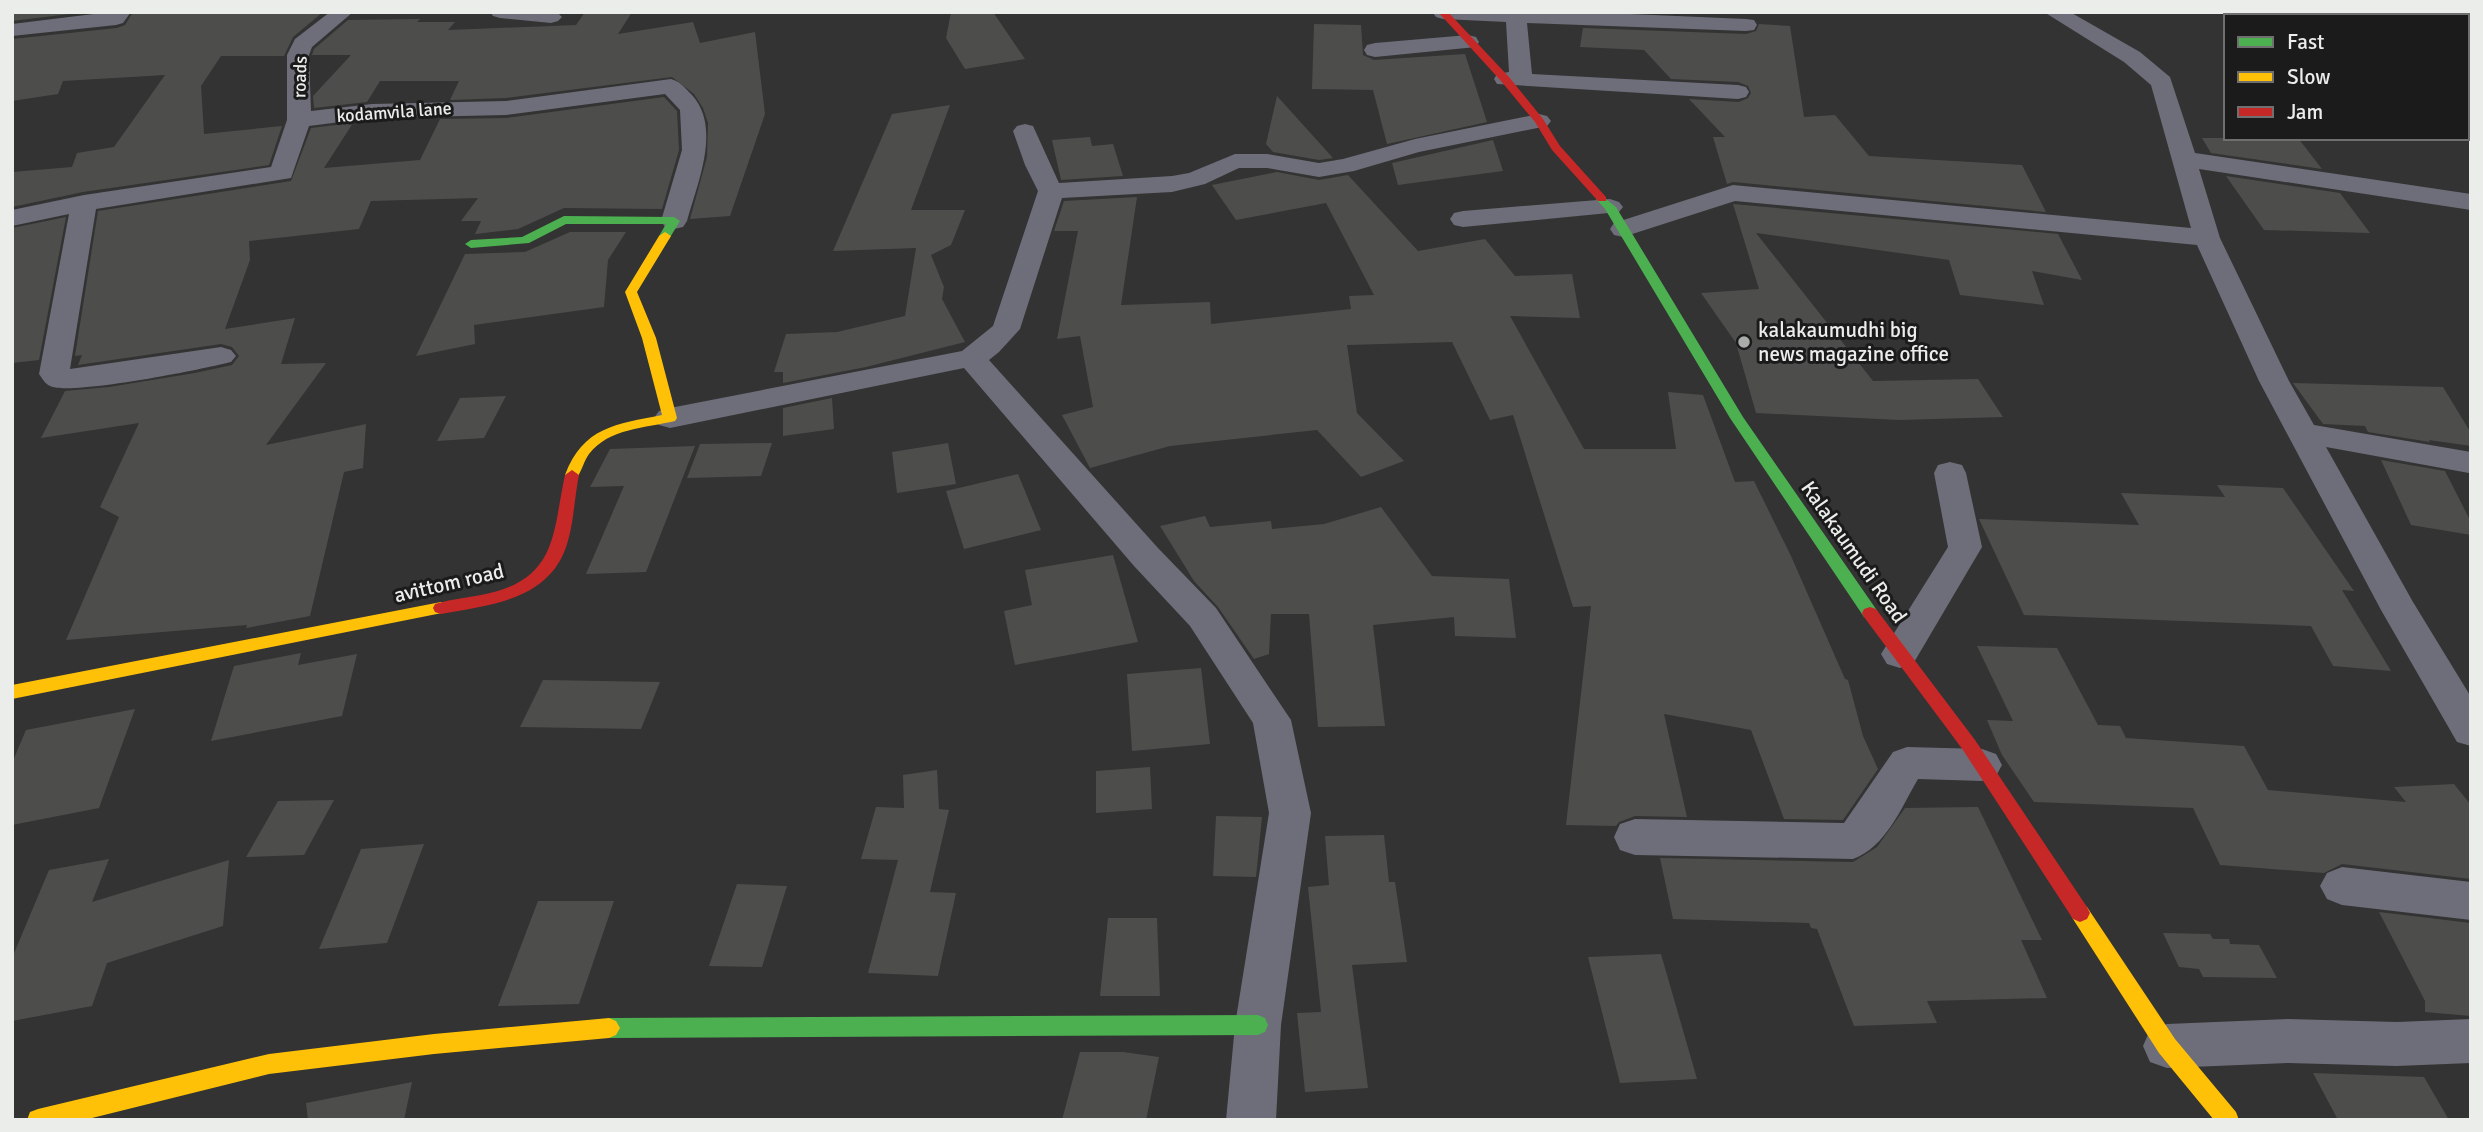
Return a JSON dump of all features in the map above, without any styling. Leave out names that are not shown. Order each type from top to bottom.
[{"type":"street","points":[[12,30],[116,19],[121,12]]},
{"type":"street","name":"roads","points":[[299,120],[298,55],[303,44],[343,12]]},
{"type":"street","points":[[500,12],[551,17]]},
{"type":"street","points":[[2054,12],[2132,57],[2162,82],[2207,238],[2274,381],[2399,610],[2471,731]]},
{"type":"street","points":[[1443,13],[1515,13],[1746,24]]},
{"type":"street","name":"Kalakaumudi Road","points":[[1443,13],[1468,42],[1513,79],[1556,148],[1610,206],[1737,418],[1864,606],[1982,765],[2167,1046],[2228,1120]]},
{"type":"street","points":[[1515,13],[1513,79],[1738,92]]},
{"type":"street","points":[[1376,50],[1468,42]]},
{"type":"street","name":"kodamvila lane","points":[[299,120],[372,111],[506,108],[671,86],[692,109],[694,150],[674,222]]},
{"type":"street","points":[[12,218],[282,173],[299,120]]},
{"type":"street","points":[[1051,191],[1172,184],[1196,179],[1235,161],[1267,161],[1319,170],[1345,166],[1415,146],[1539,121]]},
{"type":"street","points":[[674,222],[631,292],[649,338],[670,418],[971,358],[989,346],[1006,329],[1051,191],[1024,131]]},
{"type":"street","points":[[2185,159],[2471,202]]},
{"type":"street","points":[[1623,229],[1733,193],[2207,238]]},
{"type":"street","points":[[84,204],[54,374],[59,379],[78,379],[221,356]]},
{"type":"street","points":[[1463,219],[1610,206]]},
{"type":"street","points":[[471,244],[525,240],[564,220],[674,222]]},
{"type":"street","points":[[971,358],[1146,557],[1203,617],[1272,720],[1290,813],[1258,1025],[1251,1120]]},
{"type":"street","name":"avittom road","points":[[12,692],[501,596],[530,584],[550,567],[559,548],[576,459],[586,444],[622,428],[670,418]]},
{"type":"street","points":[[2302,433],[2469,462]]},
{"type":"street","points":[[1900,654],[1965,547],[1950,473]]},
{"type":"street","points":[[1635,837],[1853,841],[1866,828],[1907,763],[1982,765]]},
{"type":"street","points":[[2342,886],[2471,901]]},
{"type":"street","points":[[38,1120],[269,1064],[434,1044],[632,1026],[1258,1025]]},
{"type":"street","points":[[2167,1046],[2288,1041],[2397,1044],[2471,1041]]},
{"type":"building","points":[[12,12],[86,12],[12,21]]},
{"type":"building","points":[[133,12],[323,12],[293,37],[284,56],[221,56],[201,86],[204,134],[282,126],[269,165],[83,192],[12,207],[12,172],[72,167],[77,153],[114,147],[165,75],[63,81],[58,94],[12,101],[12,39],[117,28],[125,25]]},
{"type":"building","points":[[585,12],[632,12],[618,34],[693,22],[700,43],[755,32],[765,114],[730,216],[690,219],[707,157],[708,123],[694,94],[672,77],[506,98],[450,100],[459,81],[380,81],[367,102],[314,108],[313,96],[351,55],[312,55],[314,49],[348,20],[420,19],[417,22],[455,22],[448,30],[576,25]]},
{"type":"building","points":[[951,12],[993,12],[1025,59],[965,69],[946,38]]},
{"type":"building","points":[[1314,24],[1361,25],[1363,55],[1374,60],[1465,54],[1487,122],[1387,144],[1373,90],[1312,89]]},
{"type":"building","points":[[1759,24],[1790,26],[1804,117],[1835,115],[1869,156],[2022,165],[2046,212],[1733,182],[1727,184],[1713,137],[1725,137],[1689,99],[1739,102],[1748,98],[1751,93],[1748,86],[1738,82],[1671,79],[1644,50],[1580,47],[1583,28],[1746,34],[1756,31]]},
{"type":"building","points":[[1277,96],[1333,158],[1319,160],[1273,152],[1266,144]]},
{"type":"building","points":[[664,97],[677,111],[679,150],[662,209],[564,208],[518,229],[475,234],[481,221],[461,221],[478,198],[371,201],[359,229],[249,241],[250,260],[225,329],[295,318],[281,364],[326,363],[266,445],[366,424],[363,468],[344,472],[310,616],[246,628],[247,625],[66,640],[119,517],[100,507],[139,423],[41,438],[65,391],[195,373],[232,365],[239,356],[232,347],[221,344],[78,365],[82,355],[75,356],[98,211],[291,181],[311,128],[353,123],[324,168],[420,160],[440,119],[506,118]]},
{"type":"building","points":[[950,105],[911,210],[965,210],[951,245],[931,255],[944,287],[942,299],[965,342],[866,367],[783,383],[783,372],[774,372],[786,334],[837,332],[905,316],[916,248],[833,251],[892,114]]},
{"type":"building","points":[[1090,137],[1092,146],[1113,144],[1123,176],[1061,180],[1052,140]]},
{"type":"building","points":[[2202,138],[2300,140],[2322,169],[2211,153]]},
{"type":"building","points":[[1493,140],[1503,171],[1398,185],[1392,163]]},
{"type":"building","points":[[1277,172],[1319,180],[1348,175],[1418,251],[1485,239],[1515,276],[1572,274],[1580,318],[1510,316],[1584,449],[1676,449],[1668,392],[1703,395],[1735,482],[1754,481],[1791,556],[1845,679],[1848,680],[1863,736],[1878,769],[1843,820],[1784,819],[1751,730],[1664,714],[1687,817],[1635,816],[1619,822],[1616,826],[1566,825],[1591,606],[1573,607],[1513,415],[1490,420],[1452,342],[1347,345],[1357,413],[1404,461],[1361,477],[1317,430],[1170,446],[1090,468],[1062,415],[1093,407],[1080,336],[1057,339],[1078,231],[1054,231],[1064,201],[1137,197],[1121,305],[1210,302],[1211,324],[1351,309],[1349,296],[1374,295],[1326,203],[1236,220],[1212,185]]},
{"type":"building","points":[[2226,176],[2340,193],[2370,233],[2264,230]]},
{"type":"building","points":[[1733,204],[2058,234],[2082,280],[2032,271],[2044,305],[1960,295],[1949,260],[1756,233],[1873,381],[1978,379],[2003,417],[1899,420],[1756,413],[1736,343],[1701,293],[1759,289]]},
{"type":"building","points":[[66,217],[39,360],[12,363],[12,228]]},
{"type":"building","points":[[570,232],[626,232],[608,260],[604,307],[474,325],[475,344],[416,356],[465,254],[525,252]]},
{"type":"building","points":[[2293,383],[2443,387],[2471,433],[2471,446],[2368,432],[2365,426],[2323,424]]},
{"type":"building","points":[[506,396],[484,438],[437,441],[460,398]]},
{"type":"building","points":[[832,398],[834,429],[783,436],[783,408]]},
{"type":"building","points":[[772,443],[761,476],[687,478],[700,444]]},
{"type":"building","points":[[948,443],[956,484],[897,493],[892,452]]},
{"type":"building","points":[[695,446],[646,572],[586,574],[624,486],[590,487],[610,449]]},
{"type":"building","points":[[2381,460],[2445,471],[2471,522],[2471,535],[2411,525]]},
{"type":"building","points":[[1018,474],[1041,530],[964,549],[946,491]]},
{"type":"building","points":[[2217,485],[2283,488],[2354,591],[2342,590],[2391,671],[2333,666],[2311,626],[2024,615],[1979,519],[2139,525],[2121,493],[2225,497]]},
{"type":"building","points":[[1381,507],[1432,576],[1509,579],[1516,638],[1455,636],[1454,617],[1373,625],[1385,726],[1318,727],[1309,614],[1271,614],[1269,654],[1254,659],[1218,607],[1194,581],[1160,526],[1205,516],[1210,527],[1271,521],[1272,529],[1324,524]]},
{"type":"building","points":[[1113,555],[1138,642],[1015,665],[1004,611],[1032,605],[1025,570]]},
{"type":"building","points":[[1977,646],[2057,648],[2098,725],[2120,726],[2126,738],[2244,746],[2268,790],[2406,802],[2394,787],[2454,784],[2471,805],[2471,879],[2342,864],[2324,873],[2220,865],[2193,808],[2034,802],[2002,755],[1987,720],[2013,721]]},
{"type":"building","points":[[301,653],[298,665],[357,654],[342,716],[211,741],[234,666]]},
{"type":"building","points":[[1201,668],[1210,744],[1132,751],[1127,674]]},
{"type":"building","points":[[543,680],[660,682],[641,729],[520,727]]},
{"type":"building","points":[[135,709],[99,808],[12,825],[12,763],[26,730]]},
{"type":"building","points":[[1150,767],[1152,809],[1096,813],[1096,771]]},
{"type":"building","points":[[937,770],[939,809],[949,810],[930,892],[956,893],[938,976],[868,973],[898,860],[861,859],[876,807],[904,808],[903,775]]},
{"type":"building","points":[[334,800],[304,855],[246,857],[278,801]]},
{"type":"building","points":[[1978,807],[2042,940],[2021,940],[2047,998],[1927,1001],[1937,1023],[1854,1026],[1817,929],[1811,928],[1809,923],[1673,919],[1660,858],[1853,862],[1877,847],[1905,808]]},
{"type":"building","points":[[1216,816],[1262,817],[1256,877],[1213,876]]},
{"type":"building","points":[[1384,835],[1389,882],[1395,882],[1407,962],[1352,965],[1368,1088],[1305,1092],[1297,1013],[1321,1012],[1308,887],[1329,885],[1325,836]]},
{"type":"building","points":[[424,844],[387,943],[319,949],[361,849]]},
{"type":"building","points":[[109,859],[92,902],[229,860],[223,926],[107,963],[92,1006],[12,1021],[12,958],[49,870]]},
{"type":"building","points":[[737,884],[787,886],[762,967],[709,966]]},
{"type":"building","points":[[538,901],[614,901],[579,1004],[498,1006]]},
{"type":"building","points":[[2379,912],[2471,923],[2471,1016],[2425,1012],[2425,1001]]},
{"type":"building","points":[[1108,918],[1157,918],[1160,996],[1100,996]]},
{"type":"building","points":[[2163,933],[2210,934],[2213,939],[2229,939],[2230,944],[2259,945],[2277,978],[2203,977],[2199,969],[2179,967]]},
{"type":"building","points":[[1661,954],[1697,1079],[1620,1083],[1588,957]]},
{"type":"building","points":[[1080,1052],[1123,1052],[1159,1057],[1146,1120],[1062,1120]]},
{"type":"building","points":[[2313,1073],[2424,1077],[2449,1120],[2338,1120]]},
{"type":"building","points":[[412,1082],[404,1120],[308,1120],[306,1103]]},
{"type":"waterway","points":[[2319,12],[2322,14]]},
{"type":"traffic: fast","points":[[1602,199],[1610,207],[1737,418],[1870,613]]},
{"type":"traffic: fast","points":[[471,244],[525,240],[564,220],[674,221],[665,236]]},
{"type":"traffic: fast","points":[[609,1028],[1258,1025]]},
{"type":"traffic: slow","points":[[572,475],[586,447],[597,438],[624,427],[670,418],[649,338],[631,292],[665,236]]},
{"type":"traffic: slow","points":[[12,692],[441,608]]},
{"type":"traffic: slow","points":[[2080,913],[2167,1046],[2228,1120]]},
{"type":"traffic: slow","points":[[38,1120],[269,1064],[434,1044],[609,1028]]},
{"type":"traffic: jam","points":[[1443,12],[1505,79],[1539,121],[1556,148],[1602,199]]},
{"type":"traffic: jam","points":[[441,608],[508,594],[538,578],[549,566],[557,550],[572,475]]},
{"type":"traffic: jam","points":[[1870,613],[1969,745],[2080,913]]},
{"type":"place","name":"kalakaumudhi big news magazine office","points":[[1744,342]]}]
